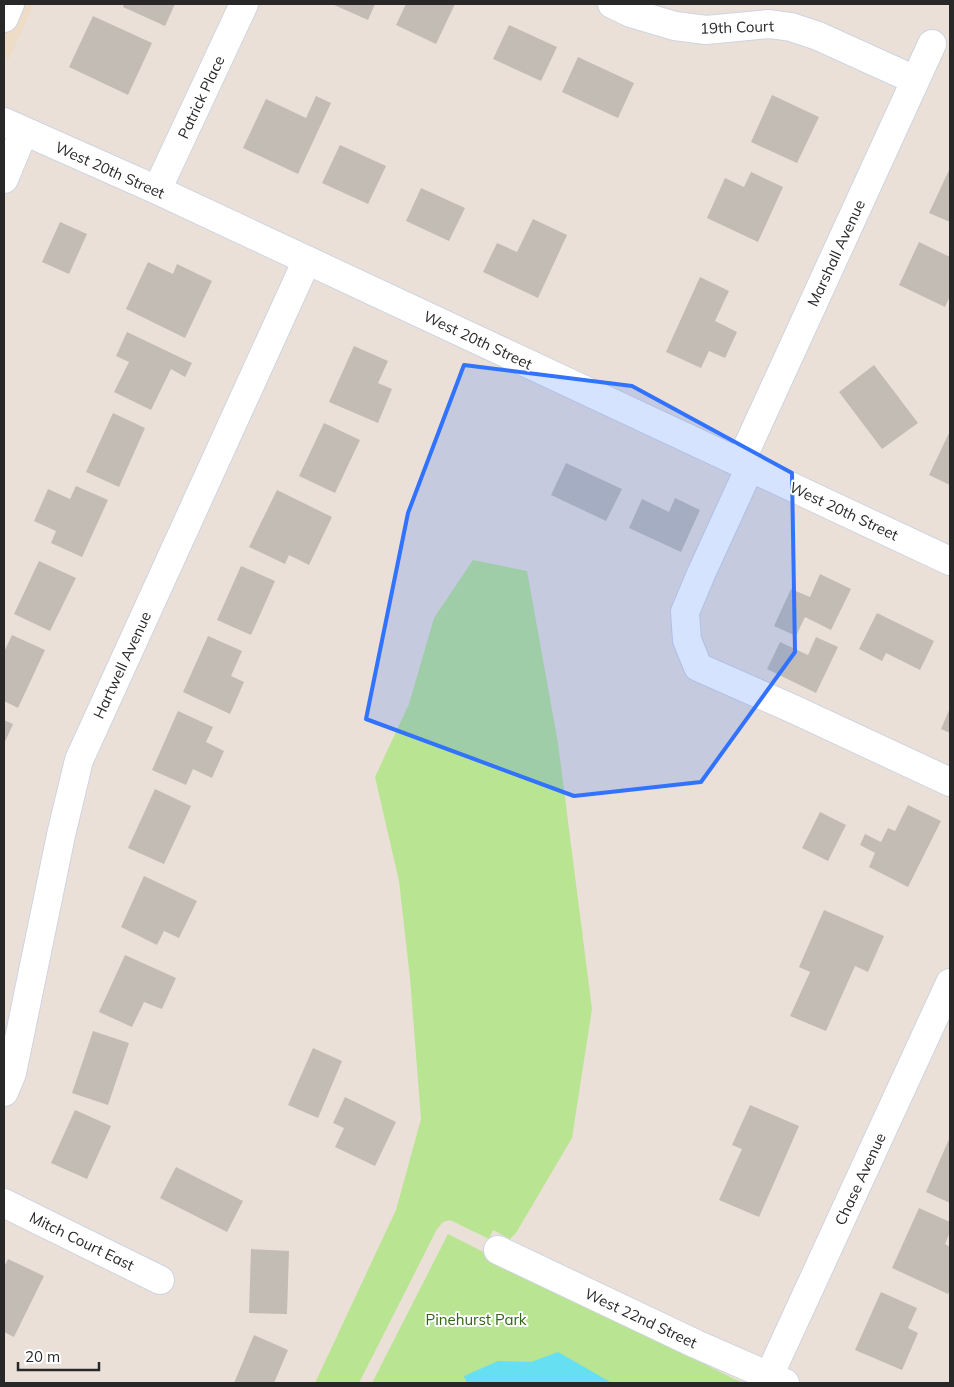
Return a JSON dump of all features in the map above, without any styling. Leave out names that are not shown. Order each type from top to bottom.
[{"type":"street","points":[[4,18],[10,4]]},
{"type":"street","name":"Patrick Place","points":[[157,190],[244,4]]},
{"type":"street","name":"19th Court","points":[[612,4],[631,13],[675,26],[706,30],[770,24],[791,27],[818,36],[915,80]]},
{"type":"street","name":"Marshall Avenue","points":[[932,44],[745,465],[686,612],[687,640],[698,667],[950,782]]},
{"type":"street","points":[[4,179],[14,126]]},
{"type":"street","name":"West 20th Street","points":[[14,126],[308,260],[950,561]]},
{"type":"street","name":"Hartwell Avenue","points":[[4,1092],[12,1073],[61,835],[79,760],[308,260]]},
{"type":"street","name":"Chase Avenue","points":[[777,1380],[950,983]]},
{"type":"street","name":"Mitch Court East","points":[[4,1203],[160,1280]]},
{"type":"street","name":"West 22nd Street","points":[[498,1250],[696,1344],[777,1380]]},
{"type":"highlighted area","points":[[464,365],[632,386],[792,473],[795,652],[701,782],[574,796],[366,719],[408,513]]},
{"type":"shaded area","points":[[4,4],[34,4],[9,59],[4,56]]},
{"type":"green space","points":[[473,560],[527,571],[558,743],[592,1009],[572,1138],[516,1233],[510,1239],[493,1230],[489,1239],[450,1220],[443,1222],[437,1229],[359,1383],[315,1383],[396,1210],[421,1119],[410,978],[399,881],[375,777],[409,704],[434,618]]},
{"type":"green space","name":"Pinehurst Park","points":[[448,1234],[734,1379],[744,1383],[372,1383]]},
{"type":"water","points":[[558,1352],[612,1383],[467,1383],[464,1376],[498,1361],[531,1362]]},
{"type":"building","points":[[124,4],[175,4],[165,26],[123,7]]},
{"type":"building","points":[[332,4],[375,4],[368,20]]},
{"type":"building","points":[[406,4],[455,4],[436,44],[396,25]]},
{"type":"building","points":[[93,16],[152,43],[128,95],[69,67]]},
{"type":"building","points":[[509,25],[557,47],[541,81],[493,59]]},
{"type":"building","points":[[578,57],[634,83],[618,118],[562,92]]},
{"type":"building","points":[[772,95],[819,117],[797,163],[751,142]]},
{"type":"building","points":[[316,96],[331,103],[298,174],[243,148],[266,99],[306,118]]},
{"type":"building","points":[[340,145],[386,166],[368,204],[322,183]]},
{"type":"building","points":[[950,168],[950,222],[929,213]]},
{"type":"building","points":[[751,172],[783,187],[758,242],[707,218],[725,178],[744,187]]},
{"type":"building","points":[[421,188],[465,208],[449,241],[406,221]]},
{"type":"building","points":[[533,219],[567,235],[538,298],[483,272],[497,243],[517,252]]},
{"type":"building","points":[[60,222],[87,234],[69,274],[42,262]]},
{"type":"building","points":[[919,242],[950,257],[950,296],[945,307],[899,285]]},
{"type":"building","points":[[148,262],[173,274],[177,264],[212,281],[185,338],[126,309]]},
{"type":"building","points":[[700,277],[729,291],[715,321],[737,332],[725,358],[709,351],[701,368],[666,352]]},
{"type":"building","points":[[127,332],[192,363],[185,377],[171,369],[151,410],[114,392],[129,362],[116,356]]},
{"type":"building","points":[[354,346],[388,361],[378,383],[392,389],[378,423],[329,402]]},
{"type":"building","points":[[874,365],[918,423],[882,449],[839,392]]},
{"type":"building","points":[[113,413],[145,428],[119,487],[86,472]]},
{"type":"building","points":[[324,423],[360,440],[335,493],[299,476]]},
{"type":"building","points":[[950,431],[950,485],[929,475]]},
{"type":"building","points":[[566,463],[622,489],[606,521],[551,495]]},
{"type":"building","points":[[76,486],[108,500],[82,557],[51,543],[56,531],[34,521],[48,489],[70,499]]},
{"type":"building","points":[[277,490],[332,517],[309,565],[289,555],[285,564],[249,547]]},
{"type":"building","points":[[675,498],[700,510],[681,552],[629,528],[642,499],[669,512]]},
{"type":"building","points":[[39,561],[76,578],[50,631],[14,614]]},
{"type":"building","points":[[241,566],[275,581],[251,635],[217,620]]},
{"type":"building","points":[[820,574],[851,589],[831,630],[805,617],[796,636],[774,626],[791,589],[810,597]]},
{"type":"building","points":[[877,613],[934,641],[920,670],[886,653],[882,661],[859,649]]},
{"type":"building","points":[[12,635],[45,650],[18,708],[4,701],[4,652]]},
{"type":"building","points":[[208,636],[242,651],[231,676],[244,682],[230,714],[183,692]]},
{"type":"building","points":[[816,637],[838,647],[816,693],[767,669],[780,642],[808,655]]},
{"type":"building","points":[[950,708],[950,733],[941,729]]},
{"type":"building","points":[[178,711],[213,727],[206,742],[224,751],[212,778],[193,769],[186,785],[152,770]]},
{"type":"building","points":[[4,720],[13,724],[4,744]]},
{"type":"building","points":[[155,789],[191,806],[164,864],[128,848]]},
{"type":"building","points":[[908,805],[941,821],[908,887],[869,867],[875,853],[860,845],[865,834],[881,842],[888,828],[895,831]]},
{"type":"building","points":[[820,812],[846,825],[828,861],[802,848]]},
{"type":"building","points":[[144,876],[197,901],[179,938],[164,931],[157,945],[121,927]]},
{"type":"building","points":[[824,910],[884,936],[868,972],[855,966],[826,1031],[790,1016],[810,972],[799,967]]},
{"type":"building","points":[[125,955],[176,978],[162,1009],[144,1002],[132,1027],[99,1012]]},
{"type":"building","points":[[93,1031],[129,1043],[108,1105],[72,1093]]},
{"type":"building","points":[[313,1048],[342,1061],[318,1118],[288,1105]]},
{"type":"building","points":[[345,1097],[396,1122],[375,1166],[335,1147],[344,1128],[333,1123]]},
{"type":"building","points":[[750,1105],[799,1126],[759,1217],[719,1200],[742,1149],[732,1145]]},
{"type":"building","points":[[75,1110],[111,1126],[87,1179],[51,1163]]},
{"type":"building","points":[[950,1137],[950,1203],[926,1192]]},
{"type":"building","points":[[176,1167],[243,1201],[227,1232],[160,1198]]},
{"type":"building","points":[[919,1208],[950,1222],[950,1232],[945,1244],[950,1247],[950,1289],[948,1294],[892,1268]]},
{"type":"building","points":[[251,1249],[289,1251],[287,1314],[249,1313]]},
{"type":"building","points":[[8,1259],[44,1276],[14,1337],[4,1332],[4,1267]]},
{"type":"building","points":[[881,1292],[917,1308],[908,1328],[918,1333],[902,1370],[855,1350]]},
{"type":"building","points":[[254,1335],[288,1350],[274,1383],[234,1383]]}]
